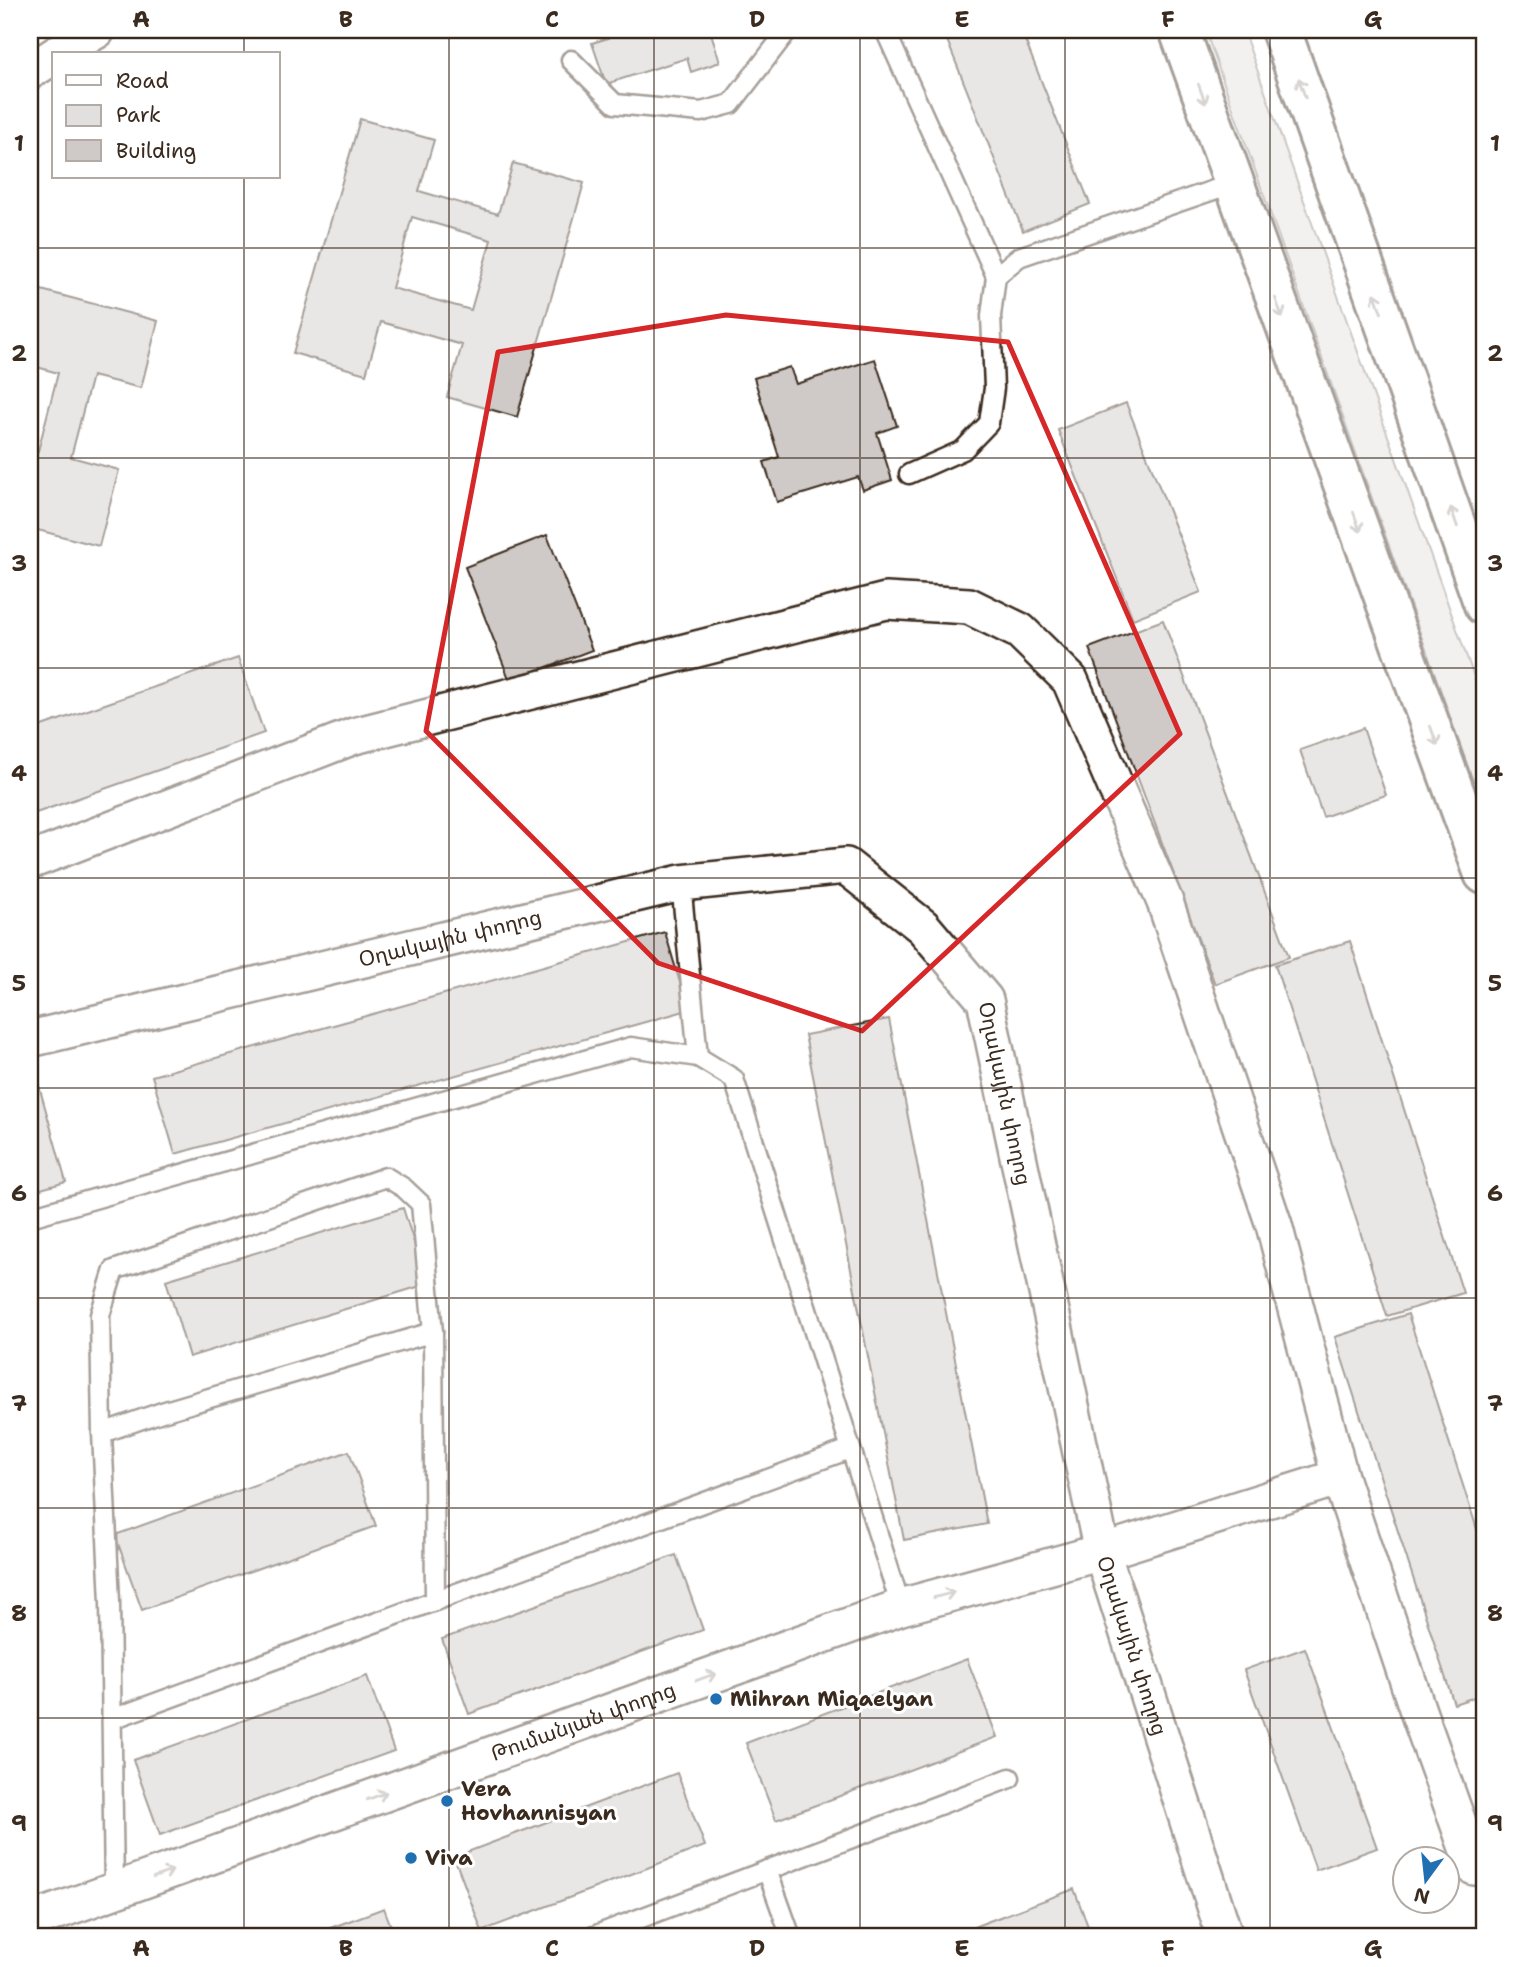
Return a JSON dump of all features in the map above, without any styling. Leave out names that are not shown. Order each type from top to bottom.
[{"type":"street","points":[[61,52],[97,30]]},
{"type":"street","points":[[1179,30],[1484,874]]},
{"type":"street","points":[[1282,30],[1476,555],[1484,605]]},
{"type":"street","points":[[30,71],[52,57]]},
{"type":"street","points":[[30,861],[354,736],[886,601],[969,606],[1020,631],[1070,680],[1165,902],[1274,1225],[1340,1477],[1419,1714],[1474,1867]]},
{"type":"street","name":"Օղակային փողոց","points":[[30,1039],[681,883],[846,866],[923,927],[985,1000],[1102,1552],[1225,1937]]},
{"type":"street","name":"Թումանյան փողոց","points":[[30,1921],[901,1607],[1102,1552],[1340,1477]]},
{"type":"street","points":[[30,1921],[36,1937]]},
{"type":"lane","points":[[571,60],[615,104],[701,112],[732,104],[788,30]]},
{"type":"lane","points":[[885,30],[996,276],[991,316],[995,388],[989,423],[963,450],[909,474]]},
{"type":"lane","points":[[996,276],[1019,257],[1234,183]]},
{"type":"lane","points":[[681,883],[698,1057]]},
{"type":"lane","points":[[30,1217],[631,1047],[698,1057],[734,1079],[901,1607]]},
{"type":"lane","points":[[114,1891],[110,1602],[102,1433],[100,1315],[114,1270],[386,1177],[404,1188],[421,1204],[433,1332],[435,1601]]},
{"type":"lane","points":[[102,1433],[162,1412],[433,1332]]},
{"type":"lane","points":[[112,1719],[850,1449]]},
{"type":"lane","points":[[591,1937],[1010,1778]]},
{"type":"lane","points":[[767,1870],[791,1937]]},
{"type":"highlighted area","points":[[726,315],[1008,342],[1180,734],[862,1031],[658,963],[426,731],[498,352]]},
{"type":"green space","points":[[1205,30],[1243,30],[1484,705],[1484,812]]},
{"type":"building","points":[[605,30],[710,30],[720,62],[691,72],[687,58],[606,84],[592,43],[608,38]]},
{"type":"building","points":[[943,30],[1021,30],[1090,204],[1023,231]]},
{"type":"building","points":[[360,119],[434,140],[419,191],[498,214],[513,163],[584,183],[517,417],[447,397],[462,345],[381,322],[366,374],[293,353]],"holes":[[[412,217],[491,240],[471,310],[392,288]]]},
{"type":"building","points":[[30,287],[158,321],[141,388],[92,376],[71,457],[119,470],[99,546],[30,528],[30,449],[38,451],[58,373],[30,365]]},
{"type":"building","points":[[875,359],[897,426],[877,433],[892,480],[863,490],[858,477],[777,502],[764,462],[779,457],[754,378],[790,367],[796,384]]},
{"type":"building","points":[[1126,403],[1201,592],[1133,619],[1058,430]]},
{"type":"building","points":[[547,535],[592,650],[510,681],[465,567]]},
{"type":"building","points":[[1163,620],[1289,957],[1215,984],[1089,648]]},
{"type":"building","points":[[238,658],[264,733],[30,815],[30,730]]},
{"type":"building","points":[[1363,728],[1386,795],[1323,817],[1300,750]]},
{"type":"building","points":[[665,932],[688,1010],[175,1154],[152,1076]]},
{"type":"building","points":[[1350,941],[1463,1293],[1387,1316],[1275,965]]},
{"type":"building","points":[[889,1019],[987,1524],[904,1540],[805,1035]]},
{"type":"building","points":[[39,1086],[66,1182],[30,1192],[30,1089]]},
{"type":"building","points":[[403,1208],[427,1284],[189,1357],[166,1280]]},
{"type":"building","points":[[1408,1314],[1484,1551],[1484,1694],[1454,1704],[1335,1337]]},
{"type":"building","points":[[349,1451],[376,1526],[142,1610],[115,1535]]},
{"type":"building","points":[[676,1555],[703,1630],[469,1714],[442,1639]]},
{"type":"building","points":[[1305,1648],[1377,1848],[1316,1870],[1244,1670]]},
{"type":"building","points":[[967,1659],[997,1737],[776,1820],[746,1743]]},
{"type":"building","points":[[367,1676],[394,1751],[160,1835],[133,1760]]},
{"type":"building","points":[[677,1773],[705,1846],[482,1931],[454,1857]]},
{"type":"building","points":[[1074,1889],[1092,1937],[947,1937]]},
{"type":"building","points":[[384,1908],[395,1937],[306,1937]]},
{"type":"place","name":"Mihran Miqaelyan","points":[[716,1699]]},
{"type":"place","name":"Vera Hovhannisyan","points":[[447,1801]]},
{"type":"place","name":"Viva","points":[[411,1858]]}]
